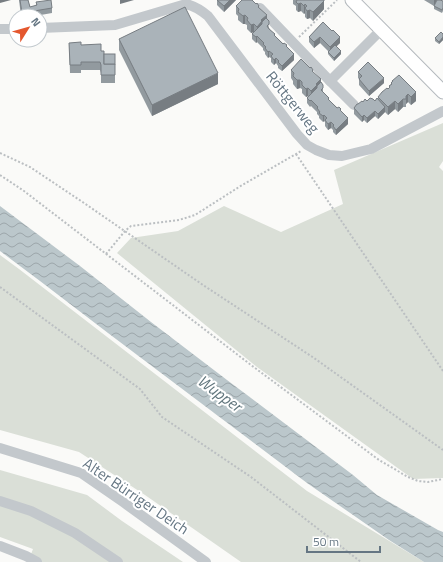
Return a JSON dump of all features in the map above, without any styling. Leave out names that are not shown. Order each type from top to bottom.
[{"type":"main road","points":[[352,0],[443,92]]},
{"type":"street","points":[[48,28],[115,24],[193,3]]},
{"type":"street","name":"Röttgerweg","points":[[193,3],[208,16],[297,134],[307,145],[316,150],[329,155],[342,156],[371,149],[443,111]]},
{"type":"street","points":[[260,8],[354,105]]},
{"type":"street","points":[[330,81],[381,30]]},
{"type":"street","name":"Alter Bürriger Deich","points":[[0,448],[81,473],[206,562]]},
{"type":"street","points":[[0,501],[31,511],[75,533],[118,562]]},
{"type":"street","points":[[0,546],[37,562]]},
{"type":"path","points":[[294,43],[337,0]]},
{"type":"path","points":[[106,254],[131,226],[179,220],[195,215],[239,187],[296,154],[307,145]]},
{"type":"path","points":[[0,153],[30,167],[84,203],[314,358],[443,450]]},
{"type":"path","points":[[296,154],[443,371]]},
{"type":"path","points":[[0,175],[24,191],[250,365],[379,460],[408,477],[418,481],[428,482],[443,480]]},
{"type":"path","points":[[0,287],[140,389],[162,416],[251,477],[361,562]]},
{"type":"shaded area","points":[[443,123],[443,161],[439,167],[443,171],[443,478],[413,479],[257,367],[117,253],[131,238],[178,231],[224,206],[281,232],[343,204],[334,170]]},
{"type":"shaded area","points":[[0,255],[307,491],[424,562],[241,562],[145,495],[79,452],[0,430]]},
{"type":"shaded area","points":[[0,470],[87,495],[122,521],[183,562],[28,562],[33,549],[0,537]]},
{"type":"water","name":"Wupper","points":[[0,206],[353,475],[377,495],[443,532],[443,562],[424,562],[389,540],[307,483],[0,251]]},
{"type":"building","points":[[20,0],[28,0],[30,7],[37,5],[36,2],[51,0],[52,8],[21,8]]},
{"type":"building","points":[[217,0],[230,0],[224,6]]},
{"type":"building","points":[[242,0],[252,0],[256,4],[257,3],[259,6],[258,7],[267,15],[261,20],[262,21],[257,27],[254,24],[251,25],[245,15],[243,16],[238,12],[239,9],[236,6]]},
{"type":"building","points":[[297,0],[324,1],[313,12],[310,10],[307,11],[305,8],[307,6],[305,4],[304,6],[301,3],[298,4],[296,2]]},
{"type":"building","points":[[437,0],[443,1],[442,10],[434,6]]},
{"type":"building","points":[[185,7],[218,73],[152,105],[119,39]]},
{"type":"building","points":[[266,18],[269,21],[267,26],[269,29],[283,44],[284,43],[287,45],[286,46],[294,54],[282,66],[276,58],[274,60],[271,56],[273,54],[269,51],[268,52],[263,44],[264,43],[257,36],[256,37],[252,34]]},
{"type":"building","points":[[323,22],[340,37],[330,47],[320,37],[314,42],[309,37]]},
{"type":"building","points":[[441,32],[443,37],[439,42],[435,38]]},
{"type":"building","points":[[81,42],[81,45],[101,44],[101,51],[104,51],[104,64],[115,64],[115,75],[101,75],[100,62],[81,62],[81,65],[70,65],[69,43]]},
{"type":"building","points":[[335,45],[341,51],[334,58],[328,52]]},
{"type":"building","points":[[104,54],[115,54],[115,64],[104,64]]},
{"type":"building","points":[[301,59],[310,68],[311,67],[313,70],[312,71],[321,79],[311,91],[308,88],[306,89],[300,80],[297,80],[293,76],[294,73],[291,70]]},
{"type":"building","points":[[368,62],[384,78],[369,91],[359,79],[362,76],[358,72]]},
{"type":"building","points":[[399,75],[416,92],[411,97],[408,94],[406,99],[403,99],[398,104],[395,101],[388,107],[378,97],[382,92],[390,87],[389,86],[392,84],[392,81]]},
{"type":"building","points":[[321,82],[323,88],[321,90],[337,108],[339,107],[341,109],[340,110],[348,118],[336,130],[331,122],[328,124],[325,120],[327,118],[324,115],[323,116],[319,113],[318,107],[307,98]]},
{"type":"building","points":[[370,98],[375,101],[377,98],[385,107],[378,114],[375,111],[367,118],[364,115],[362,117],[354,108],[365,99],[367,101]]}]
